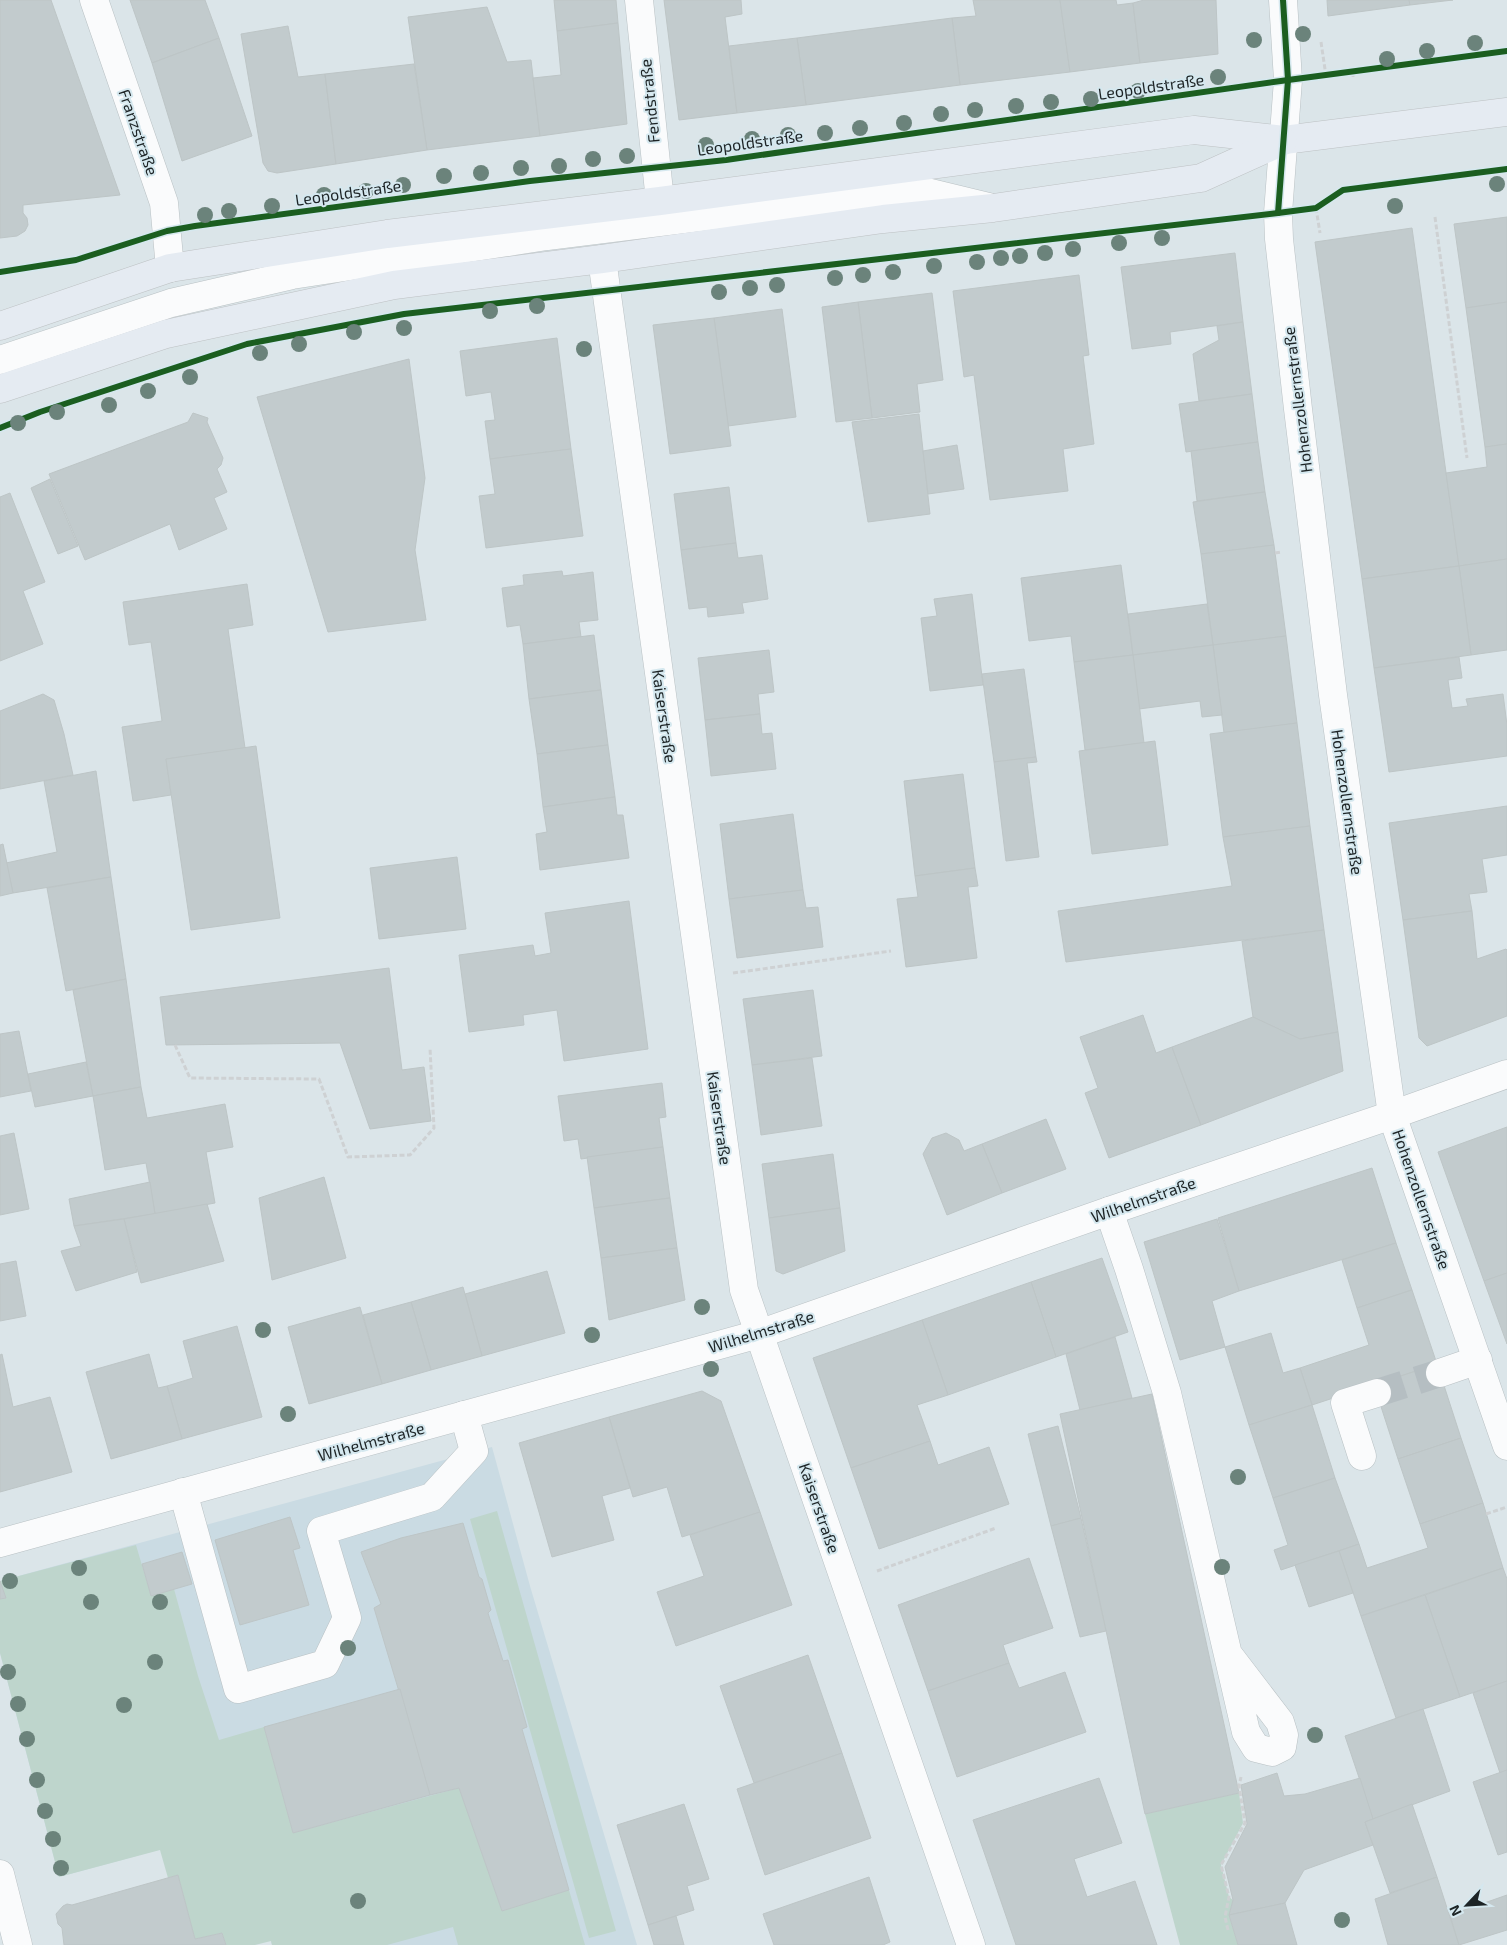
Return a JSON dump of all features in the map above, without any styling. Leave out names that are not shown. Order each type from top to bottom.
[{"type":"main road","points":[[0,326],[170,268],[387,234],[660,201],[1194,130],[1284,140],[1507,112]]},
{"type":"main road","points":[[0,389],[166,334],[394,285],[602,259],[883,218],[993,208],[1201,178],[1284,140]]},
{"type":"street","name":"Franzstraße","points":[[94,0],[164,203],[170,268]]},
{"type":"street","name":"Fendstraße","points":[[639,0],[660,201]]},
{"type":"street","name":"Hohenzollernstraße","points":[[1282,0],[1288,80],[1278,213],[1279,239],[1333,695],[1392,1115],[1507,1446]]},
{"type":"street","points":[[0,360],[171,303],[292,275],[537,237],[861,197],[927,192],[993,208]]},
{"type":"street","name":"Kaiserstraße","points":[[602,259],[744,1290],[971,1945]]},
{"type":"street","name":"Wilhelmstraße","points":[[0,1543],[759,1334],[1108,1211],[1507,1074]]},
{"type":"street","points":[[1108,1211],[1129,1269],[1167,1394],[1228,1654],[1280,1722],[1284,1736],[1282,1747],[1272,1752],[1256,1748]]},
{"type":"street","points":[[1440,1372],[1478,1360]]},
{"type":"street","points":[[1362,1456],[1345,1403],[1377,1393]]},
{"type":"street","points":[[184,1492],[238,1689],[324,1664],[347,1618],[321,1531],[432,1497],[474,1451],[464,1415]]},
{"type":"street","points":[[0,1874],[18,1945]]},
{"type":"path","points":[[1321,42],[1326,76]]},
{"type":"path","points":[[1344,74],[1353,75],[1361,71]]},
{"type":"path","points":[[1288,80],[1335,74]]},
{"type":"path","points":[[1369,182],[1370,187]]},
{"type":"path","points":[[1316,208],[1320,234]]},
{"type":"path","points":[[1435,217],[1467,458]]},
{"type":"path","points":[[701,978],[891,951]]},
{"type":"path","points":[[175,1045],[190,1078],[320,1079],[348,1157],[410,1155],[434,1128],[430,1048]]},
{"type":"path","points":[[1486,1514],[1507,1507]]},
{"type":"path","points":[[846,1582],[996,1528]]},
{"type":"path","points":[[1228,1930],[1225,1917],[1229,1897],[1221,1865],[1245,1823],[1239,1786],[1242,1771],[1256,1748]]},
{"type":"shaded area","points":[[492,1447],[530,1586],[637,1945],[272,1945],[239,1828],[59,1877],[0,1653],[0,1581]]},
{"type":"green space","points":[[497,1511],[616,1931],[589,1938],[470,1519]]},
{"type":"green space","points":[[136,1545],[151,1596],[174,1589],[198,1676],[219,1740],[264,1727],[293,1833],[459,1788],[502,1911],[569,1890],[585,1945],[458,1945],[453,1927],[387,1945],[272,1945],[271,1941],[255,1945],[226,1945],[222,1933],[195,1939],[178,1875],[168,1878],[160,1850],[59,1877],[0,1653],[0,1599],[5,1598],[0,1581]]},
{"type":"green space","points":[[1239,1793],[1243,1823],[1221,1865],[1229,1897],[1233,1900],[1229,1915],[1238,1945],[1180,1945],[1145,1814]]},
{"type":"building","points":[[0,0],[51,0],[120,195],[23,205],[23,213],[27,218],[28,225],[25,231],[17,236],[0,238]]},
{"type":"building","points":[[130,0],[205,0],[219,38],[152,63]]},
{"type":"building","points":[[554,0],[616,0],[618,23],[557,31]]},
{"type":"building","points":[[664,0],[741,0],[742,14],[725,17],[737,113],[679,120]]},
{"type":"building","points":[[973,0],[1060,0],[1070,72],[960,85],[952,18],[976,16]]},
{"type":"building","points":[[1060,0],[1116,0],[1117,5],[1133,3],[1140,63],[1070,72]]},
{"type":"building","points":[[1144,0],[1216,0],[1218,54],[1140,63],[1133,3]]},
{"type":"building","points":[[1327,0],[1409,0],[1410,5],[1328,16]]},
{"type":"building","points":[[1409,0],[1453,0],[1410,5]]},
{"type":"building","points":[[487,7],[507,62],[531,60],[540,136],[427,150],[408,17]]},
{"type":"building","points":[[952,18],[960,85],[806,105],[797,38]]},
{"type":"building","points":[[618,23],[627,124],[540,136],[533,78],[561,75],[557,31]]},
{"type":"building","points":[[288,26],[298,77],[325,74],[336,164],[277,173],[268,171],[263,163],[241,34]]},
{"type":"building","points":[[219,38],[252,136],[182,161],[152,63]]},
{"type":"building","points":[[797,38],[806,105],[737,113],[729,46]]},
{"type":"building","points":[[414,64],[427,150],[336,164],[325,74]]},
{"type":"building","points":[[1507,217],[1507,302],[1466,308],[1454,224]]},
{"type":"building","points":[[1412,228],[1459,566],[1362,579],[1315,242]]},
{"type":"building","points":[[1235,253],[1243,322],[1170,332],[1171,344],[1132,349],[1121,267]]},
{"type":"building","points":[[1079,275],[1089,355],[1083,356],[1094,444],[1063,449],[1068,491],[990,500],[974,375],[964,377],[953,291]]},
{"type":"building","points":[[932,293],[943,380],[917,384],[920,412],[872,418],[858,302]]},
{"type":"building","points":[[858,302],[872,418],[836,422],[822,307]]},
{"type":"building","points":[[1507,302],[1507,444],[1485,447],[1466,308]]},
{"type":"building","points":[[782,309],[796,417],[728,426],[714,318]]},
{"type":"building","points":[[714,318],[731,446],[670,454],[653,325]]},
{"type":"building","points":[[1243,322],[1252,394],[1199,401],[1193,354],[1219,340],[1217,326]]},
{"type":"building","points":[[557,338],[571,449],[490,459],[485,421],[495,420],[491,392],[466,396],[460,351]]},
{"type":"building","points":[[409,359],[425,478],[415,550],[426,620],[328,632],[257,397]]},
{"type":"building","points":[[1252,394],[1258,442],[1186,452],[1179,404]]},
{"type":"building","points":[[193,413],[208,418],[207,422],[223,458],[221,465],[217,469],[227,492],[214,498],[227,529],[179,550],[170,524],[85,560],[49,474],[188,422]]},
{"type":"building","points":[[919,414],[930,514],[868,522],[852,422]]},
{"type":"building","points":[[1258,442],[1265,492],[1197,501],[1191,451]]},
{"type":"building","points":[[1507,444],[1507,559],[1459,566],[1446,473],[1487,467],[1485,447]]},
{"type":"building","points":[[957,445],[964,489],[928,494],[923,451]]},
{"type":"building","points":[[571,449],[583,536],[486,548],[479,496],[495,494],[490,459]]},
{"type":"building","points":[[50,479],[78,546],[58,554],[31,488]]},
{"type":"building","points":[[729,487],[736,543],[681,550],[674,494]]},
{"type":"building","points":[[1265,492],[1274,545],[1201,554],[1193,502]]},
{"type":"building","points":[[10,493],[45,582],[23,591],[43,644],[0,661],[0,497]]},
{"type":"building","points":[[736,543],[738,558],[762,555],[768,599],[742,603],[744,613],[708,617],[707,607],[689,609],[681,550]]},
{"type":"building","points":[[1274,545],[1286,636],[1213,645],[1201,554]]},
{"type":"building","points":[[1507,559],[1507,650],[1471,655],[1459,566]]},
{"type":"building","points":[[1121,565],[1133,655],[1074,662],[1071,636],[1029,641],[1021,578]]},
{"type":"building","points":[[1459,566],[1471,655],[1374,668],[1362,579]]},
{"type":"building","points":[[562,571],[563,576],[593,572],[598,620],[579,622],[581,637],[523,644],[520,625],[507,627],[502,588],[524,585],[523,575]]},
{"type":"building","points":[[247,584],[253,625],[228,629],[245,748],[166,759],[171,795],[133,801],[122,727],[162,721],[151,642],[129,645],[123,602]]},
{"type":"building","points":[[972,594],[983,685],[930,691],[921,618],[937,616],[934,599]]},
{"type":"building","points":[[1207,604],[1213,645],[1133,655],[1128,614]]},
{"type":"building","points":[[594,635],[601,690],[529,699],[523,644]]},
{"type":"building","points":[[1286,636],[1297,723],[1224,733],[1213,645]]},
{"type":"building","points":[[1213,645],[1222,715],[1202,717],[1200,701],[1139,709],[1133,655]]},
{"type":"building","points":[[769,650],[774,692],[758,694],[760,714],[705,720],[698,658]]},
{"type":"building","points":[[1133,655],[1144,743],[1085,750],[1074,662]]},
{"type":"building","points":[[1459,657],[1462,678],[1448,680],[1452,708],[1468,706],[1466,699],[1503,694],[1507,725],[1507,756],[1389,772],[1374,668]]},
{"type":"building","points":[[1024,669],[1036,757],[994,762],[982,674]]},
{"type":"building","points":[[601,690],[608,745],[537,754],[529,699]]},
{"type":"building","points":[[43,694],[54,700],[73,775],[0,789],[0,711]]},
{"type":"building","points":[[760,714],[762,734],[772,733],[776,769],[711,776],[705,720]]},
{"type":"building","points":[[1297,723],[1310,826],[1223,837],[1210,734]]},
{"type":"building","points":[[1155,741],[1168,845],[1092,854],[1079,751]]},
{"type":"building","points":[[608,745],[615,797],[543,807],[537,754]]},
{"type":"building","points":[[256,746],[280,918],[191,930],[166,759]]},
{"type":"building","points":[[1036,757],[1037,762],[1027,763],[1039,857],[1006,861],[994,762]]},
{"type":"building","points":[[96,771],[111,877],[13,893],[6,863],[57,852],[44,781]]},
{"type":"building","points":[[963,774],[975,868],[915,876],[904,781]]},
{"type":"building","points":[[615,797],[617,815],[623,815],[629,858],[540,870],[536,834],[547,832],[543,807]]},
{"type":"building","points":[[1507,806],[1507,855],[1482,859],[1487,892],[1469,894],[1472,911],[1403,920],[1389,823]]},
{"type":"building","points":[[793,814],[803,890],[729,899],[720,824]]},
{"type":"building","points":[[1310,826],[1324,930],[1066,962],[1058,911],[1232,886],[1223,837]]},
{"type":"building","points":[[3,844],[13,893],[0,896],[0,845]]},
{"type":"building","points":[[457,857],[466,929],[379,939],[370,868]]},
{"type":"building","points":[[975,868],[978,886],[968,887],[977,958],[906,967],[897,899],[918,897],[915,876]]},
{"type":"building","points":[[111,877],[126,979],[66,991],[47,888]]},
{"type":"building","points":[[803,890],[806,908],[818,907],[823,947],[737,958],[729,899]]},
{"type":"building","points":[[629,901],[648,1049],[564,1061],[557,1010],[523,1015],[524,1025],[469,1032],[459,955],[533,945],[535,956],[551,953],[545,913]]},
{"type":"building","points":[[1472,911],[1477,959],[1507,950],[1507,1016],[1427,1046],[1419,1038],[1403,920]]},
{"type":"building","points":[[1324,930],[1338,1032],[1300,1039],[1253,1017],[1242,941]]},
{"type":"building","points":[[389,968],[402,1070],[424,1067],[431,1121],[370,1129],[340,1043],[166,1045],[160,997]]},
{"type":"building","points":[[126,979],[141,1087],[93,1096],[73,990]]},
{"type":"building","points":[[813,990],[822,1056],[752,1065],[743,999]]},
{"type":"building","points":[[1143,1015],[1156,1053],[1172,1047],[1201,1125],[1109,1158],[1085,1093],[1098,1088],[1080,1037]]},
{"type":"building","points":[[1253,1017],[1300,1039],[1338,1032],[1343,1071],[1201,1125],[1172,1047]]},
{"type":"building","points":[[19,1031],[31,1091],[0,1097],[0,1034]]},
{"type":"building","points":[[812,1058],[822,1126],[761,1135],[752,1065]]},
{"type":"building","points":[[86,1062],[93,1096],[35,1107],[28,1074]]},
{"type":"building","points":[[662,1083],[666,1117],[659,1118],[663,1147],[581,1159],[578,1139],[564,1141],[558,1096]]},
{"type":"building","points":[[141,1087],[147,1118],[225,1104],[233,1147],[206,1152],[215,1203],[155,1214],[146,1163],[105,1170],[93,1096]]},
{"type":"building","points":[[1046,1119],[1066,1169],[1002,1193],[982,1144]]},
{"type":"building","points":[[1507,1127],[1507,1273],[1484,1281],[1438,1152]]},
{"type":"building","points":[[14,1133],[29,1209],[0,1215],[0,1136]]},
{"type":"building","points":[[946,1133],[959,1140],[964,1151],[982,1144],[1002,1193],[947,1215],[923,1154],[932,1138]]},
{"type":"building","points":[[663,1147],[670,1198],[594,1208],[587,1157]]},
{"type":"building","points":[[833,1154],[840,1208],[769,1218],[762,1164]]},
{"type":"building","points":[[1372,1168],[1396,1243],[1239,1291],[1218,1218]]},
{"type":"building","points":[[324,1177],[346,1258],[272,1280],[259,1198]]},
{"type":"building","points":[[150,1182],[155,1214],[74,1226],[69,1199]]},
{"type":"building","points":[[670,1198],[677,1248],[601,1258],[594,1208]]},
{"type":"building","points":[[207,1204],[224,1261],[141,1283],[124,1219]]},
{"type":"building","points":[[840,1208],[845,1251],[783,1274],[776,1271],[769,1218]]},
{"type":"building","points":[[124,1219],[137,1272],[76,1291],[61,1251],[81,1246],[74,1226]]},
{"type":"building","points":[[1217,1219],[1239,1291],[1212,1301],[1225,1347],[1180,1360],[1144,1242]]},
{"type":"building","points":[[1396,1243],[1412,1290],[1357,1308],[1342,1260]]},
{"type":"building","points":[[677,1248],[685,1300],[609,1320],[601,1258]]},
{"type":"building","points":[[1102,1258],[1128,1332],[1056,1357],[1031,1282]]},
{"type":"building","points":[[16,1261],[26,1316],[0,1321],[0,1264]]},
{"type":"building","points":[[547,1271],[565,1333],[482,1356],[465,1294]]},
{"type":"building","points":[[1507,1273],[1507,1344],[1484,1281]]},
{"type":"building","points":[[1031,1282],[1056,1357],[948,1395],[922,1320]]},
{"type":"building","points":[[463,1287],[482,1356],[431,1370],[411,1302]]},
{"type":"building","points":[[1412,1290],[1437,1364],[1312,1405],[1300,1368],[1369,1345],[1357,1308]]},
{"type":"building","points":[[411,1302],[431,1370],[382,1384],[363,1315]]},
{"type":"building","points":[[360,1307],[382,1384],[309,1404],[288,1327]]},
{"type":"building","points":[[922,1320],[948,1395],[917,1405],[930,1441],[851,1468],[813,1358]]},
{"type":"building","points":[[237,1326],[262,1417],[182,1439],[167,1386],[193,1378],[183,1341]]},
{"type":"building","points":[[1271,1333],[1283,1373],[1300,1368],[1312,1405],[1249,1425],[1225,1347]]},
{"type":"building","points":[[1115,1337],[1132,1398],[1080,1410],[1066,1354]]},
{"type":"building","points":[[2,1354],[13,1407],[50,1397],[72,1472],[0,1492],[0,1355]]},
{"type":"building","points":[[149,1354],[158,1388],[167,1386],[182,1439],[111,1459],[86,1372]]},
{"type":"building","points":[[1437,1364],[1461,1438],[1398,1459],[1374,1385]]},
{"type":"building","points":[[702,1391],[721,1401],[760,1512],[682,1537],[667,1487],[633,1497],[609,1417]]},
{"type":"building","points":[[1152,1394],[1239,1793],[1145,1814],[1060,1414]]},
{"type":"building","points":[[1312,1405],[1335,1478],[1273,1498],[1249,1425]]},
{"type":"building","points":[[609,1417],[630,1488],[602,1496],[614,1540],[552,1557],[519,1443]]},
{"type":"building","points":[[1058,1426],[1081,1518],[1051,1526],[1028,1434]]},
{"type":"building","points":[[1461,1438],[1483,1503],[1420,1524],[1398,1459]]},
{"type":"building","points":[[930,1441],[938,1465],[989,1447],[1009,1504],[879,1549],[851,1468]]},
{"type":"building","points":[[1335,1478],[1359,1544],[1281,1570],[1274,1550],[1288,1545],[1273,1498]]},
{"type":"building","points":[[1483,1503],[1503,1568],[1361,1616],[1339,1551],[1359,1544],[1367,1568],[1428,1548],[1420,1524]]},
{"type":"building","points":[[760,1512],[792,1605],[676,1646],[657,1592],[704,1576],[690,1535]]},
{"type":"building","points":[[290,1517],[300,1548],[293,1550],[309,1605],[240,1625],[215,1540]]},
{"type":"building","points":[[1081,1518],[1106,1631],[1080,1637],[1051,1526]]},
{"type":"building","points":[[463,1523],[491,1610],[488,1613],[503,1661],[508,1660],[527,1727],[522,1729],[569,1890],[502,1911],[459,1788],[430,1795],[374,1608],[381,1604],[361,1552],[401,1538]]},
{"type":"building","points":[[1339,1551],[1353,1593],[1309,1607],[1295,1565]]},
{"type":"building","points":[[182,1552],[192,1584],[151,1596],[142,1564]]},
{"type":"building","points":[[1029,1558],[1053,1628],[1003,1645],[1009,1663],[928,1691],[898,1605]]},
{"type":"building","points":[[1503,1568],[1507,1579],[1507,1681],[1460,1697],[1425,1595]]},
{"type":"building","points":[[0,1581],[6,1598],[0,1599]]},
{"type":"building","points":[[1425,1595],[1460,1697],[1396,1718],[1361,1616]]},
{"type":"building","points":[[808,1655],[842,1753],[754,1783],[720,1686]]},
{"type":"building","points":[[1009,1663],[1019,1688],[1065,1672],[1086,1732],[957,1777],[928,1691]]},
{"type":"building","points":[[1507,1681],[1507,1770],[1500,1773],[1473,1693]]},
{"type":"building","points":[[400,1689],[430,1795],[293,1833],[264,1727]]},
{"type":"building","points":[[1423,1709],[1450,1791],[1373,1819],[1345,1736]]},
{"type":"building","points":[[842,1753],[871,1838],[765,1875],[737,1789]]},
{"type":"building","points":[[1507,1770],[1507,1852],[1498,1855],[1473,1782]]},
{"type":"building","points":[[1277,1773],[1284,1796],[1305,1794],[1360,1778],[1373,1819],[1365,1822],[1373,1845],[1304,1870],[1285,1903],[1229,1915],[1233,1900],[1225,1867],[1247,1824],[1241,1785]]},
{"type":"building","points":[[1099,1778],[1122,1843],[1074,1859],[1087,1897],[1135,1881],[1157,1945],[1016,1945],[973,1820]]},
{"type":"building","points":[[684,1804],[709,1879],[687,1886],[694,1910],[648,1925],[617,1825]]},
{"type":"building","points":[[1412,1804],[1437,1877],[1390,1893],[1365,1822]]},
{"type":"building","points":[[178,1875],[195,1939],[222,1933],[226,1945],[64,1945],[62,1928],[58,1924],[56,1914],[63,1906]]},
{"type":"building","points":[[869,1877],[890,1942],[883,1945],[774,1945],[763,1914]]},
{"type":"building","points":[[1437,1877],[1459,1945],[1388,1945],[1375,1899]]},
{"type":"building","points":[[1507,1895],[1507,1930],[1459,1945],[1450,1915]]},
{"type":"building","points":[[1285,1903],[1297,1945],[1238,1945],[1229,1915]]},
{"type":"building","points":[[676,1916],[684,1945],[654,1945],[648,1925]]},
{"type":"tunnel","points":[[1377,1393],[1440,1373]]},
{"type":"cycle path","points":[[1278,213],[1288,80],[1283,0]]},
{"type":"cycle path","name":"Leopoldstraße","points":[[0,272],[76,260],[167,231],[195,226],[530,181],[726,160],[1288,80],[1507,51]]},
{"type":"cycle path","points":[[0,428],[40,412],[247,344],[404,314],[1278,213],[1316,208],[1343,190],[1507,169]]}]
